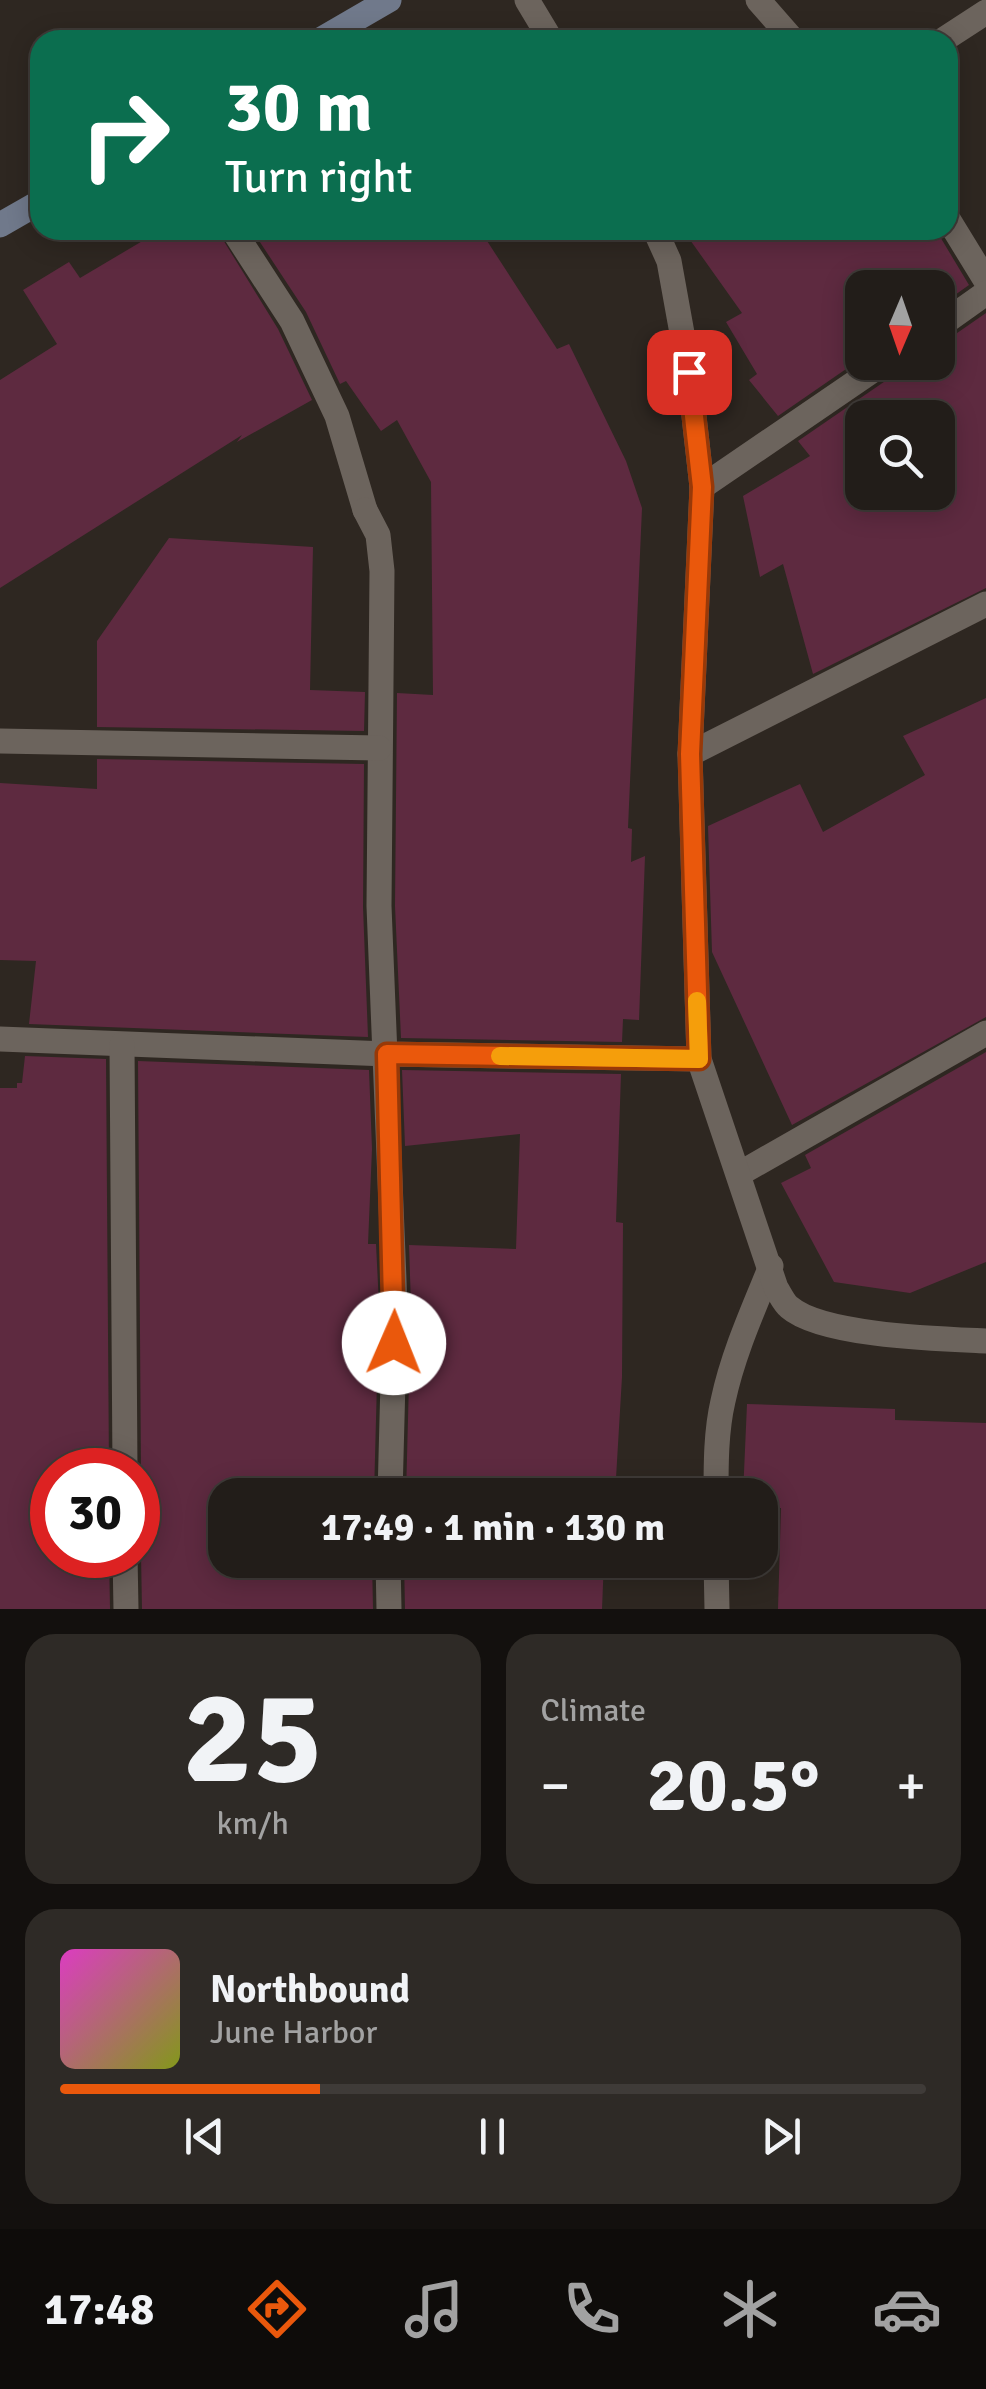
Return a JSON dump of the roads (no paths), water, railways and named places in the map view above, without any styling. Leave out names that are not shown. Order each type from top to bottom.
[{"type":"main road","points":[[337,30],[389,0]]},
{"type":"main road","points":[[0,225],[30,208]]},
{"type":"street","points":[[527,0],[545,30]]},
{"type":"street","points":[[758,0],[784,30]]},
{"type":"street","points":[[958,30],[986,12]]},
{"type":"street","points":[[958,235],[986,281]]},
{"type":"street","points":[[239,240],[292,321],[330,400],[364,510],[378,535],[382,571],[380,906],[395,1305],[390,1478]]},
{"type":"street","points":[[659,240],[668,261],[689,372],[702,487],[690,754],[699,1059],[776,1288],[788,1307],[814,1322],[986,1341]]},
{"type":"street","points":[[955,314],[986,293]]},
{"type":"street","points":[[702,487],[859,380]]},
{"type":"street","points":[[690,754],[986,604]]},
{"type":"street","points":[[0,740],[378,748]]},
{"type":"street","points":[[739,1174],[986,1033]]},
{"type":"street","points":[[0,1039],[387,1054],[699,1059]]},
{"type":"street","points":[[122,1044],[125,1448]]},
{"type":"street","points":[[716,1478],[722,1403],[770,1266]]},
{"type":"street","points":[[126,1578],[126,1609]]},
{"type":"street","points":[[388,1578],[388,1609]]},
{"type":"street","points":[[716,1578],[716,1609]]}]
